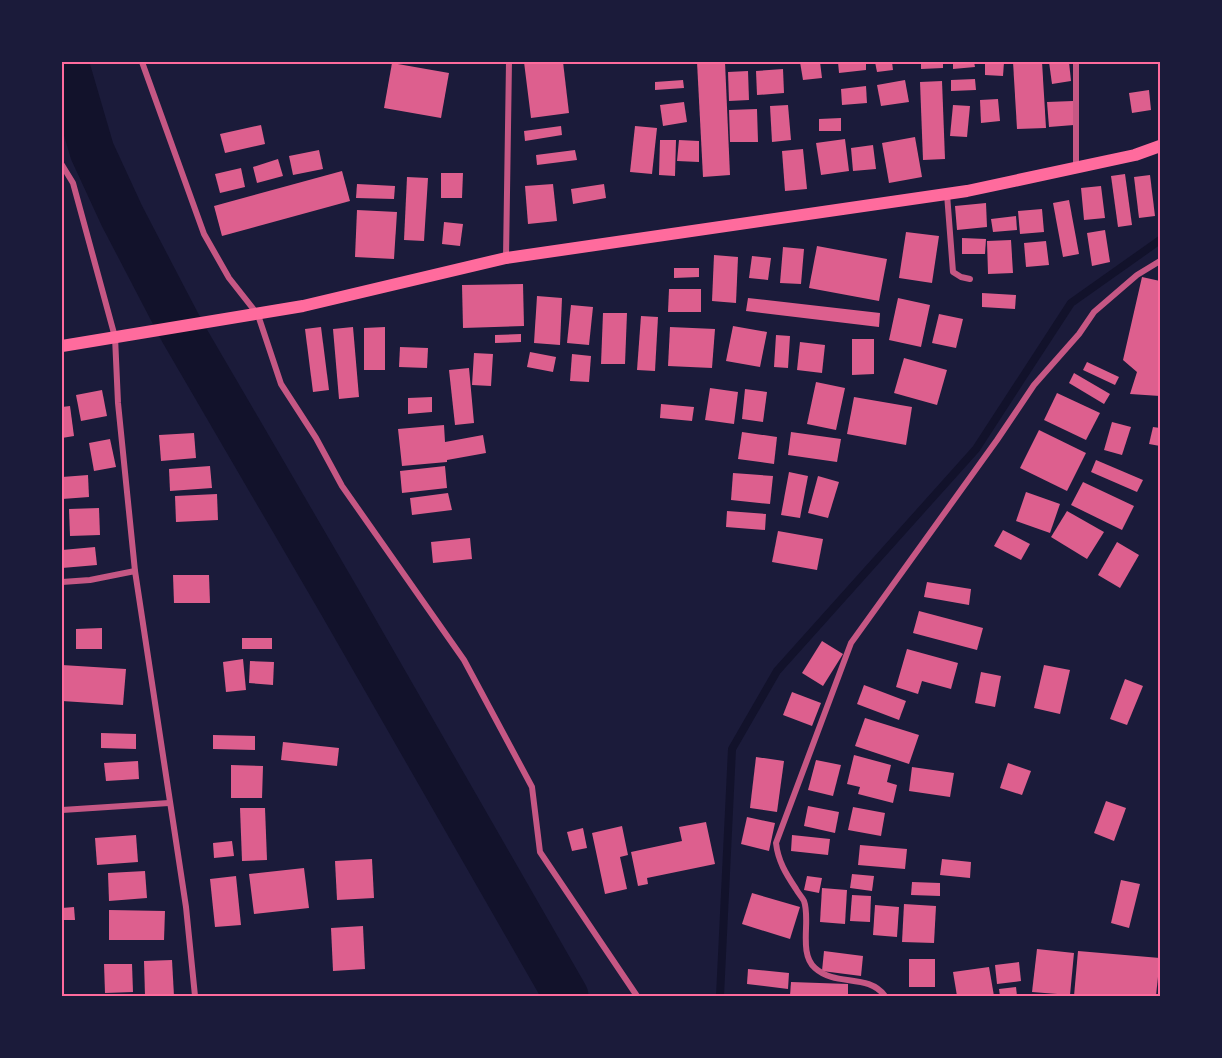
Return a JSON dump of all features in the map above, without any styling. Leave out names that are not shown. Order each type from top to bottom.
[{"type":"main road","points":[[62,346],[258,315],[506,258],[947,194],[1135,155],[1161,146]]},
{"type":"street","points":[[142,62],[204,234],[229,278],[258,315],[281,384],[316,438],[342,486],[464,660],[532,788],[540,852],[637,996]]},
{"type":"street","points":[[506,258],[509,62]]},
{"type":"street","points":[[1076,62],[1076,166]]},
{"type":"street","points":[[62,165],[73,183],[115,337],[118,403],[135,571],[186,907],[195,996]]},
{"type":"street","points":[[947,194],[953,272],[970,279]]},
{"type":"street","points":[[885,996],[874,986],[830,978],[812,966],[805,947],[807,918],[804,901],[777,859],[776,843],[851,643],[1034,385],[1079,334],[1094,312],[1137,274],[1161,261]]},
{"type":"street","points":[[62,582],[90,580],[135,571]]},
{"type":"street","points":[[62,810],[170,803]]},
{"type":"building","points":[[524,62],[563,62],[569,113],[531,118]]},
{"type":"building","points":[[697,62],[725,62],[730,175],[703,177]]},
{"type":"building","points":[[800,62],[820,62],[822,78],[803,80]]},
{"type":"building","points":[[838,62],[866,62],[866,70],[839,73]]},
{"type":"building","points":[[875,62],[892,62],[893,70],[877,72]]},
{"type":"building","points":[[921,62],[943,62],[943,68],[921,69]]},
{"type":"building","points":[[953,62],[974,62],[975,67],[953,69]]},
{"type":"building","points":[[985,62],[1004,62],[1003,76],[985,75]]},
{"type":"building","points":[[1013,62],[1042,62],[1046,128],[1017,129]]},
{"type":"building","points":[[1049,62],[1069,62],[1071,81],[1052,84]]},
{"type":"building","points":[[392,63],[449,73],[441,118],[384,108]]},
{"type":"building","points":[[783,69],[784,93],[757,95],[756,71]]},
{"type":"building","points":[[748,71],[749,100],[729,101],[728,72]]},
{"type":"building","points":[[975,79],[976,90],[951,91],[951,80]]},
{"type":"building","points":[[683,80],[684,88],[655,90],[655,82]]},
{"type":"building","points":[[905,80],[909,102],[881,106],[877,85]]},
{"type":"building","points":[[942,81],[945,159],[923,160],[920,82]]},
{"type":"building","points":[[866,86],[867,103],[842,105],[841,89]]},
{"type":"building","points":[[1149,90],[1151,110],[1132,113],[1129,93]]},
{"type":"building","points":[[998,99],[1000,121],[981,123],[980,100]]},
{"type":"building","points":[[1073,101],[1074,125],[1049,127],[1047,102]]},
{"type":"building","points":[[684,102],[687,122],[663,126],[660,105]]},
{"type":"building","points":[[788,105],[791,140],[772,142],[770,106]]},
{"type":"building","points":[[953,105],[970,106],[967,137],[950,136]]},
{"type":"building","points":[[757,109],[758,142],[730,142],[729,110]]},
{"type":"building","points":[[841,118],[841,131],[819,131],[819,119]]},
{"type":"building","points":[[261,125],[265,144],[225,153],[220,134]]},
{"type":"building","points":[[561,126],[562,135],[525,141],[524,131]]},
{"type":"building","points":[[635,126],[657,128],[652,174],[630,172]]},
{"type":"building","points":[[915,137],[922,177],[889,183],[882,143]]},
{"type":"building","points":[[845,139],[849,171],[821,175],[816,143]]},
{"type":"building","points":[[660,140],[676,140],[675,176],[659,175]]},
{"type":"building","points":[[679,140],[699,141],[699,162],[677,161]]},
{"type":"building","points":[[873,145],[876,169],[853,171],[851,148]]},
{"type":"building","points":[[803,149],[807,189],[785,191],[782,151]]},
{"type":"building","points":[[319,150],[323,169],[293,175],[289,156]]},
{"type":"building","points":[[575,150],[577,160],[537,165],[536,155]]},
{"type":"building","points":[[278,159],[283,176],[257,183],[253,167]]},
{"type":"building","points":[[241,168],[245,187],[220,193],[215,174]]},
{"type":"building","points":[[342,171],[350,201],[222,236],[214,206]]},
{"type":"building","points":[[441,173],[463,173],[462,198],[441,198]]},
{"type":"building","points":[[1125,174],[1132,225],[1118,227],[1111,176]]},
{"type":"building","points":[[1150,175],[1155,216],[1139,218],[1134,177]]},
{"type":"building","points":[[407,177],[428,178],[424,241],[404,240]]},
{"type":"building","points":[[357,184],[395,186],[394,199],[356,198]]},
{"type":"building","points":[[553,184],[557,221],[528,224],[525,186]]},
{"type":"building","points":[[604,184],[606,198],[573,204],[571,189]]},
{"type":"building","points":[[1101,186],[1105,218],[1084,220],[1081,188]]},
{"type":"building","points":[[1069,200],[1079,254],[1063,257],[1053,203]]},
{"type":"building","points":[[986,203],[987,227],[957,230],[955,206]]},
{"type":"building","points":[[1042,209],[1044,232],[1020,234],[1018,211]]},
{"type":"building","points":[[357,210],[397,212],[394,259],[355,257]]},
{"type":"building","points":[[1016,216],[1017,230],[993,232],[991,219]]},
{"type":"building","points":[[444,222],[463,224],[460,246],[442,244]]},
{"type":"building","points":[[1105,230],[1110,262],[1092,266],[1087,233]]},
{"type":"building","points":[[906,232],[939,236],[932,283],[899,278]]},
{"type":"building","points":[[962,238],[986,239],[985,254],[962,254]]},
{"type":"building","points":[[1011,240],[1013,273],[988,274],[987,241]]},
{"type":"building","points":[[1046,241],[1049,265],[1026,267],[1024,243]]},
{"type":"building","points":[[817,246],[887,259],[879,301],[809,288]]},
{"type":"building","points":[[783,247],[804,249],[801,284],[780,283]]},
{"type":"building","points":[[714,255],[738,257],[736,303],[712,301]]},
{"type":"building","points":[[752,256],[771,258],[768,280],[749,278]]},
{"type":"building","points":[[674,268],[699,268],[699,277],[674,278]]},
{"type":"building","points":[[1142,277],[1160,281],[1160,396],[1130,394],[1137,372],[1123,360]]},
{"type":"building","points":[[523,284],[524,326],[463,328],[462,285]]},
{"type":"building","points":[[669,289],[701,289],[701,312],[668,312]]},
{"type":"building","points":[[982,293],[1016,295],[1015,309],[982,307]]},
{"type":"building","points":[[537,296],[562,298],[560,345],[534,343]]},
{"type":"building","points":[[748,298],[880,313],[879,327],[746,311]]},
{"type":"building","points":[[898,298],[930,305],[921,347],[889,340]]},
{"type":"building","points":[[571,305],[593,307],[589,345],[567,343]]},
{"type":"building","points":[[603,313],[627,313],[625,364],[601,364]]},
{"type":"building","points":[[939,314],[963,319],[956,348],[932,343]]},
{"type":"building","points":[[641,316],[658,317],[655,371],[637,370]]},
{"type":"building","points":[[733,326],[767,332],[760,367],[726,361]]},
{"type":"building","points":[[321,327],[329,390],[313,392],[305,329]]},
{"type":"building","points":[[353,327],[359,397],[339,399],[333,329]]},
{"type":"building","points":[[385,327],[385,370],[364,370],[364,328]]},
{"type":"building","points":[[670,327],[715,329],[712,368],[668,366]]},
{"type":"building","points":[[521,334],[521,342],[495,343],[495,335]]},
{"type":"building","points":[[776,335],[790,336],[788,368],[774,367]]},
{"type":"building","points":[[852,339],[874,339],[874,374],[852,375]]},
{"type":"building","points":[[800,342],[825,345],[822,373],[797,370]]},
{"type":"building","points":[[400,347],[428,348],[427,368],[399,367]]},
{"type":"building","points":[[530,352],[556,357],[553,372],[527,367]]},
{"type":"building","points":[[474,353],[493,354],[491,386],[472,385]]},
{"type":"building","points":[[572,354],[591,356],[589,382],[570,381]]},
{"type":"building","points":[[904,358],[947,370],[937,405],[894,393]]},
{"type":"building","points":[[1087,362],[1119,377],[1115,385],[1083,370]]},
{"type":"building","points":[[469,368],[474,423],[455,425],[449,370]]},
{"type":"building","points":[[1074,373],[1110,394],[1104,404],[1069,383]]},
{"type":"building","points":[[816,382],[845,388],[836,430],[807,424]]},
{"type":"building","points":[[710,388],[738,392],[734,424],[705,420]]},
{"type":"building","points":[[745,389],[767,392],[763,422],[742,419]]},
{"type":"building","points":[[102,390],[107,416],[81,421],[76,395]]},
{"type":"building","points":[[1057,393],[1100,413],[1086,440],[1044,420]]},
{"type":"building","points":[[432,397],[432,412],[408,414],[408,398]]},
{"type":"building","points":[[854,397],[912,407],[906,445],[847,434]]},
{"type":"building","points":[[661,404],[694,407],[692,421],[660,418]]},
{"type":"building","points":[[70,406],[74,436],[62,438],[62,407]]},
{"type":"building","points":[[1112,422],[1131,427],[1122,455],[1104,450]]},
{"type":"building","points":[[444,425],[445,442],[483,435],[486,453],[447,460],[447,462],[402,466],[398,429]]},
{"type":"building","points":[[1153,427],[1160,428],[1160,446],[1149,444]]},
{"type":"building","points":[[1039,430],[1086,453],[1067,491],[1020,468]]},
{"type":"building","points":[[742,432],[777,437],[774,464],[738,459]]},
{"type":"building","points":[[791,432],[841,439],[837,462],[788,455]]},
{"type":"building","points":[[194,433],[196,458],[161,461],[159,435]]},
{"type":"building","points":[[110,439],[116,467],[94,471],[89,443]]},
{"type":"building","points":[[1096,460],[1143,480],[1137,492],[1091,472]]},
{"type":"building","points":[[210,466],[212,488],[170,491],[169,469]]},
{"type":"building","points":[[445,466],[447,488],[402,493],[400,471]]},
{"type":"building","points":[[789,472],[808,476],[800,518],[781,515]]},
{"type":"building","points":[[733,473],[773,476],[770,504],[731,500]]},
{"type":"building","points":[[88,475],[89,497],[62,499],[62,477]]},
{"type":"building","points":[[818,476],[839,482],[828,518],[808,513]]},
{"type":"building","points":[[1083,482],[1134,506],[1122,530],[1071,505]]},
{"type":"building","points":[[1026,492],[1060,504],[1050,533],[1016,521]]},
{"type":"building","points":[[448,493],[452,510],[412,515],[410,498]]},
{"type":"building","points":[[217,494],[218,520],[176,522],[175,496]]},
{"type":"building","points":[[99,508],[100,535],[70,536],[69,509]]},
{"type":"building","points":[[727,511],[766,514],[765,530],[726,527]]},
{"type":"building","points":[[1067,511],[1104,532],[1087,559],[1051,537]]},
{"type":"building","points":[[1003,530],[1030,544],[1021,560],[994,546]]},
{"type":"building","points":[[778,531],[823,539],[817,570],[772,562]]},
{"type":"building","points":[[470,538],[472,559],[433,563],[431,542]]},
{"type":"building","points":[[1117,542],[1139,555],[1120,588],[1098,575]]},
{"type":"building","points":[[95,547],[97,565],[62,568],[62,550]]},
{"type":"building","points":[[173,575],[209,575],[210,603],[174,603]]},
{"type":"building","points":[[927,582],[971,589],[969,605],[924,597]]},
{"type":"building","points":[[919,611],[983,628],[977,650],[913,633]]},
{"type":"building","points":[[102,628],[102,649],[76,649],[76,629]]},
{"type":"building","points":[[242,638],[272,638],[272,649],[242,649]]},
{"type":"building","points":[[822,641],[843,654],[823,686],[802,673]]},
{"type":"building","points":[[907,649],[958,663],[951,689],[922,681],[918,694],[896,687]]},
{"type":"building","points":[[243,659],[246,690],[226,692],[223,662]]},
{"type":"building","points":[[250,661],[274,662],[273,685],[249,683]]},
{"type":"building","points":[[62,665],[126,669],[123,705],[62,701]]},
{"type":"building","points":[[1044,665],[1070,670],[1060,714],[1034,708]]},
{"type":"building","points":[[981,672],[1001,676],[995,707],[975,703]]},
{"type":"building","points":[[1125,679],[1143,686],[1127,725],[1110,719]]},
{"type":"building","points":[[864,685],[906,701],[899,720],[857,704]]},
{"type":"building","points":[[792,692],[821,703],[812,726],[783,715]]},
{"type":"building","points":[[865,718],[919,735],[909,764],[855,746]]},
{"type":"building","points":[[101,733],[136,734],[136,749],[101,748]]},
{"type":"building","points":[[213,735],[255,736],[255,750],[213,749]]},
{"type":"building","points":[[283,742],[339,748],[337,766],[281,760]]},
{"type":"building","points":[[854,755],[891,765],[887,782],[897,785],[893,803],[858,794],[860,787],[847,784]]},
{"type":"building","points":[[756,757],[784,761],[777,812],[750,808]]},
{"type":"building","points":[[816,760],[841,765],[833,796],[808,790]]},
{"type":"building","points":[[138,761],[139,779],[106,781],[104,763]]},
{"type":"building","points":[[1008,763],[1031,771],[1022,795],[1000,788]]},
{"type":"building","points":[[231,765],[263,766],[262,798],[231,798]]},
{"type":"building","points":[[912,767],[954,773],[950,797],[909,791]]},
{"type":"building","points":[[1106,801],[1126,808],[1114,841],[1094,833]]},
{"type":"building","points":[[808,806],[839,812],[835,833],[804,826]]},
{"type":"building","points":[[853,807],[885,813],[881,836],[848,830]]},
{"type":"building","points":[[240,808],[265,808],[267,860],[242,861]]},
{"type":"building","points":[[747,817],[775,823],[769,851],[741,844]]},
{"type":"building","points":[[706,822],[715,864],[647,878],[648,884],[638,886],[631,852],[682,841],[679,827]]},
{"type":"building","points":[[622,826],[628,855],[620,857],[627,889],[605,894],[592,833]]},
{"type":"building","points":[[583,828],[587,848],[572,851],[567,832]]},
{"type":"building","points":[[136,835],[138,862],[97,865],[95,838]]},
{"type":"building","points":[[792,835],[830,839],[828,855],[791,851]]},
{"type":"building","points":[[232,841],[234,856],[214,858],[213,843]]},
{"type":"building","points":[[860,845],[907,849],[905,869],[858,865]]},
{"type":"building","points":[[372,859],[374,898],[337,900],[335,861]]},
{"type":"building","points":[[942,859],[971,862],[970,878],[940,875]]},
{"type":"building","points":[[304,868],[309,908],[254,914],[249,874]]},
{"type":"building","points":[[145,871],[147,898],[109,901],[108,873]]},
{"type":"building","points":[[852,874],[874,876],[872,891],[850,888]]},
{"type":"building","points":[[236,876],[241,925],[215,927],[210,879]]},
{"type":"building","points":[[807,876],[822,878],[819,893],[804,890]]},
{"type":"building","points":[[1121,880],[1140,884],[1129,928],[1111,923]]},
{"type":"building","points":[[912,882],[940,883],[940,896],[911,895]]},
{"type":"building","points":[[822,888],[847,890],[845,924],[820,922]]},
{"type":"building","points":[[752,893],[800,907],[790,939],[742,924]]},
{"type":"building","points":[[852,895],[871,896],[870,922],[850,921]]},
{"type":"building","points":[[904,904],[936,906],[934,943],[902,942]]},
{"type":"building","points":[[875,905],[899,907],[897,937],[873,935]]},
{"type":"building","points":[[74,907],[75,920],[62,920],[62,908]]},
{"type":"building","points":[[109,910],[165,911],[164,940],[109,940]]},
{"type":"building","points":[[363,926],[365,969],[333,971],[331,928]]},
{"type":"building","points":[[1037,949],[1074,953],[1070,995],[1032,992]]},
{"type":"building","points":[[824,951],[863,956],[861,976],[822,971]]},
{"type":"building","points":[[1078,951],[1160,958],[1156,996],[1074,996]]},
{"type":"building","points":[[909,959],[935,959],[935,987],[909,987]]},
{"type":"building","points":[[172,960],[174,996],[145,996],[144,961]]},
{"type":"building","points":[[1019,962],[1021,981],[997,984],[995,965]]},
{"type":"building","points":[[104,964],[132,964],[133,992],[105,993]]},
{"type":"building","points":[[989,967],[994,996],[957,996],[953,972]]},
{"type":"building","points":[[748,969],[789,973],[788,989],[747,984]]},
{"type":"building","points":[[791,982],[848,984],[848,996],[790,996]]},
{"type":"building","points":[[1016,987],[1017,996],[1000,996],[999,989]]},
{"type":"waterway","points":[[66,62],[92,151],[122,216],[183,333],[566,996]]},
{"type":"waterway","points":[[720,996],[732,749],[777,671],[976,449],[1071,303],[1160,240]]}]
